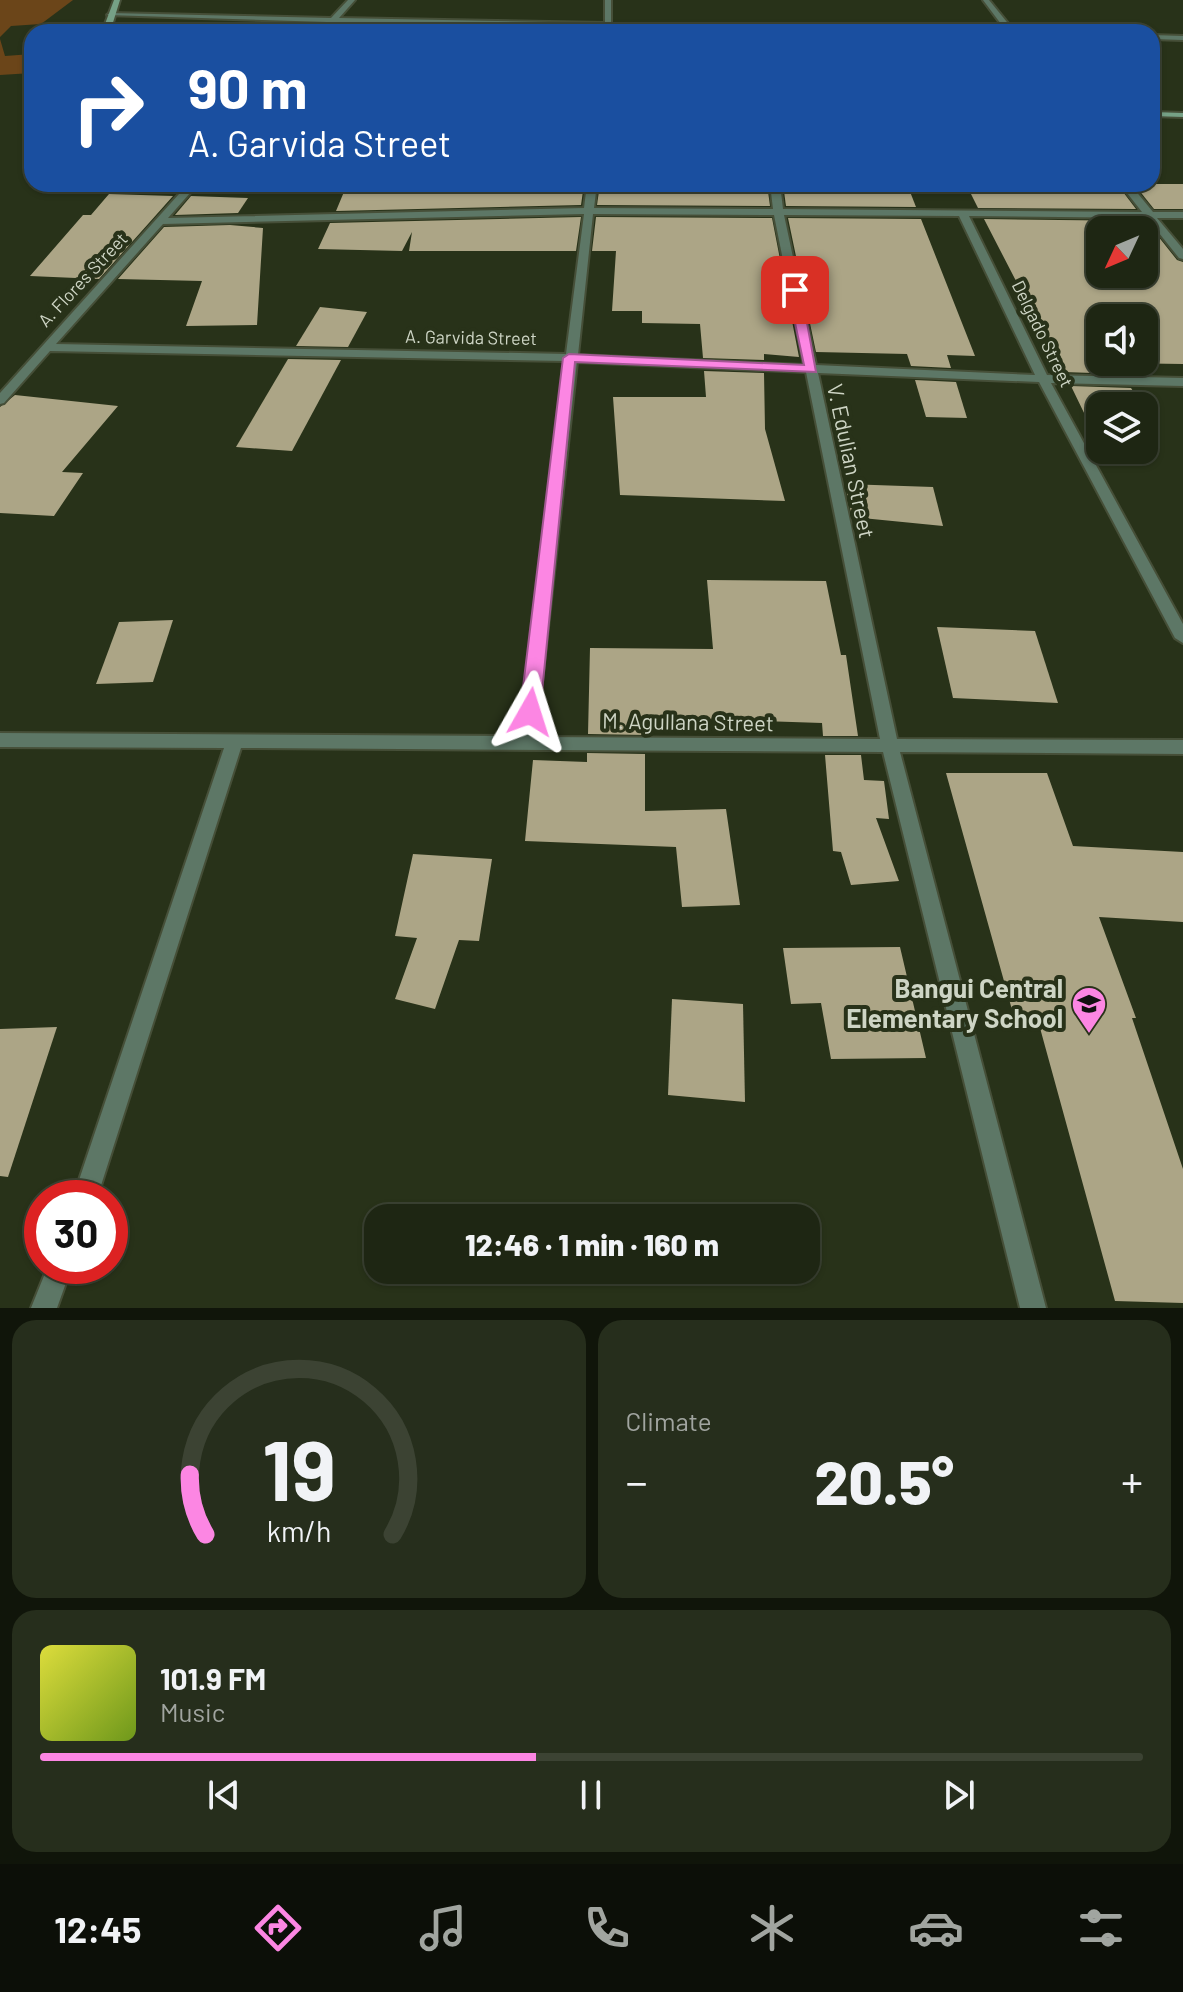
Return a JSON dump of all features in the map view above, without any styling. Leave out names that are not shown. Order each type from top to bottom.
[{"type":"main road","points":[[108,24],[117,0]]},
{"type":"main road","points":[[1160,114],[1183,115]]},
{"type":"street","points":[[328,24],[352,0]]},
{"type":"street","points":[[608,0],[609,24]]},
{"type":"street","points":[[986,0],[1005,24]]},
{"type":"street","points":[[110,15],[484,24]]},
{"type":"street","points":[[1160,37],[1183,38]]},
{"type":"street","name":"A. Flores Street","points":[[0,400],[186,192]]},
{"type":"street","points":[[527,741],[569,358],[591,192]]},
{"type":"street","name":"V. Edulian Street","points":[[776,192],[890,746],[1033,1308]]},
{"type":"street","points":[[1131,192],[1183,256]]},
{"type":"street","points":[[162,221],[589,211],[1183,215]]},
{"type":"street","name":"Delgado Street","points":[[962,213],[1043,379],[1183,638]]},
{"type":"street","name":"A. Garvida Street","points":[[45,347],[569,358],[1043,379],[1183,382]]},
{"type":"street","name":"M. Agullana Street","points":[[0,740],[1183,747]]},
{"type":"street","points":[[91,1180],[235,741]]},
{"type":"street","points":[[44,1308],[53,1284]]},
{"type":"shaded area","points":[[0,0],[73,0],[41,24],[11,26],[0,37]]},
{"type":"shaded area","points":[[0,39],[5,56],[24,55],[24,74],[0,75]]},
{"type":"building","points":[[1160,184],[1183,184],[1183,209],[1154,209],[1140,192],[1160,192]]},
{"type":"building","points":[[344,192],[583,192],[581,205],[336,211]]},
{"type":"building","points":[[599,192],[768,192],[770,206],[597,205]]},
{"type":"building","points":[[784,192],[910,192],[916,207],[786,206]]},
{"type":"building","points":[[970,192],[1123,192],[1136,209],[978,208]]},
{"type":"building","points":[[109,194],[173,196],[99,279],[30,276],[83,215],[91,215]]},
{"type":"building","points":[[191,196],[248,198],[238,213],[175,215]]},
{"type":"building","points":[[581,217],[576,251],[409,251],[412,232],[402,251],[318,249],[330,223]]},
{"type":"building","points":[[596,217],[772,218],[799,357],[764,354],[764,360],[703,358],[700,324],[642,323],[642,311],[612,311],[616,251],[592,251]]},
{"type":"building","points":[[788,218],[921,219],[975,356],[947,355],[951,368],[911,366],[907,354],[816,352]]},
{"type":"building","points":[[984,219],[1086,220],[1086,288],[1158,288],[1158,236],[1177,260],[1183,262],[1183,364],[1158,364],[1158,304],[1086,304],[1086,373],[1063,372]]},
{"type":"building","points":[[230,225],[263,228],[257,325],[186,326],[202,281],[118,279],[164,227]]},
{"type":"building","points":[[320,307],[367,312],[348,347],[296,346]]},
{"type":"building","points":[[288,359],[341,360],[292,451],[236,447]]},
{"type":"building","points":[[704,371],[764,373],[765,429],[785,501],[620,495],[613,397],[706,397]]},
{"type":"building","points":[[915,380],[956,382],[967,418],[926,417]]},
{"type":"building","points":[[1071,386],[1131,388],[1134,392],[1086,392],[1086,417]]},
{"type":"building","points":[[15,395],[118,406],[62,472],[83,473],[54,516],[0,513],[0,407]]},
{"type":"building","points":[[845,484],[933,487],[943,526],[852,517]]},
{"type":"building","points":[[707,580],[826,581],[841,655],[846,655],[858,736],[823,736],[822,723],[645,717],[645,735],[588,734],[590,648],[713,649]]},
{"type":"building","points":[[173,620],[153,682],[96,684],[119,622]]},
{"type":"building","points":[[937,627],[1035,631],[1058,703],[953,698]]},
{"type":"building","points":[[587,753],[645,754],[645,811],[726,809],[740,905],[682,907],[676,847],[525,841],[533,760],[587,762]]},
{"type":"building","points":[[825,755],[861,755],[864,780],[884,781],[889,819],[876,818],[899,881],[851,885],[841,852],[833,851]]},
{"type":"building","points":[[946,773],[1047,773],[1073,846],[1183,852],[1183,922],[1099,917],[1136,1018],[1132,1018],[1183,1169],[1183,1303],[1115,1301],[1037,1017],[1014,1017]]},
{"type":"building","points":[[413,854],[492,859],[479,941],[459,940],[435,1009],[395,999],[417,938],[395,936]]},
{"type":"building","points":[[900,947],[926,1058],[831,1059],[821,1003],[791,1004],[783,948]]},
{"type":"building","points":[[672,999],[743,1004],[745,1102],[668,1095]]},
{"type":"building","points":[[57,1027],[8,1177],[0,1176],[0,1029]]},
{"type":"place","name":"Bangui Central Elementary School","points":[[1089,1035]]},
{"type":"route","points":[[530,712],[569,358],[811,369],[795,290]]}]
